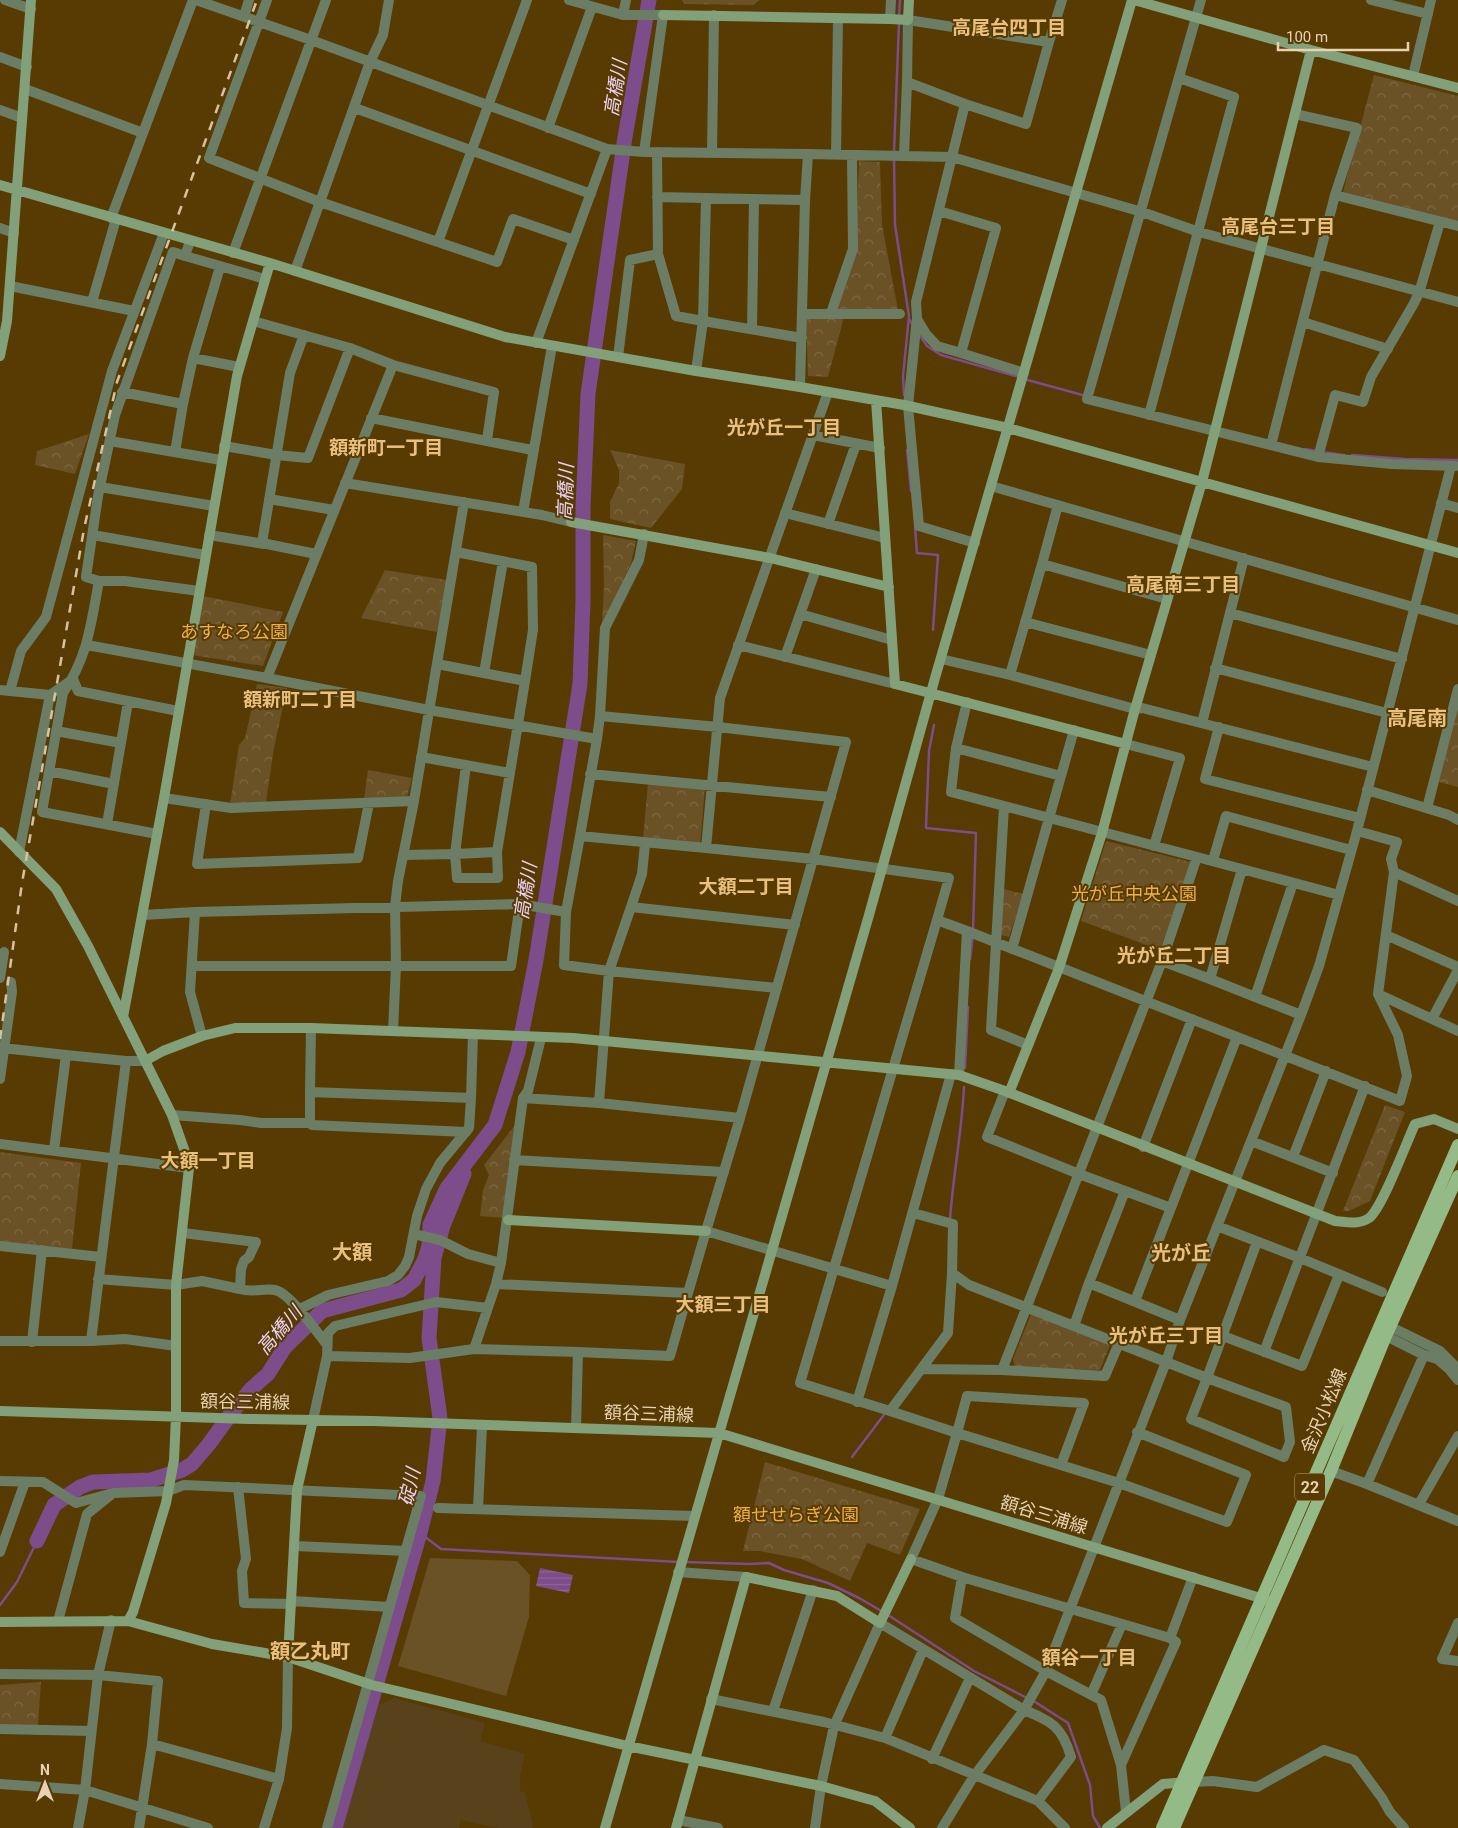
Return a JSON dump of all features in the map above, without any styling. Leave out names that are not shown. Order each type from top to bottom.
[{"type":"main road","name":"金沢小松線","points":[[1162,1828],[1188,1782],[1267,1600],[1458,1145]]},
{"type":"main road","name":"金沢小松線","points":[[1267,1600],[1330,1471],[1388,1331],[1458,1176]]},
{"type":"main road","name":"金沢小松線","points":[[1174,1828],[1188,1782]]},
{"type":"street","points":[[0,356],[7,321],[7,283],[14,232],[31,5],[5,0]]},
{"type":"street","points":[[92,302],[113,218],[194,0],[311,40],[607,149],[644,152],[952,157],[1142,212],[1199,232],[1458,302]]},
{"type":"street","points":[[244,16],[249,0]]},
{"type":"street","points":[[267,0],[209,158],[320,202],[497,262],[513,218],[574,240]]},
{"type":"street","points":[[233,253],[326,0]]},
{"type":"street","points":[[295,271],[370,62],[383,35],[389,0]]},
{"type":"street","points":[[438,242],[527,0]]},
{"type":"street","points":[[570,0],[592,7],[627,14],[899,20],[1050,42]]},
{"type":"street","points":[[626,0],[627,14]]},
{"type":"street","points":[[891,0],[899,20],[907,82],[898,156]]},
{"type":"street","points":[[899,20],[909,0]]},
{"type":"street","points":[[907,82],[1026,124],[1062,0]]},
{"type":"street","points":[[605,1828],[941,658],[1133,0],[1311,50],[1458,88]]},
{"type":"street","points":[[942,1828],[974,1776],[1025,1707],[1046,1671],[1137,1432],[1166,1362],[1180,1320],[1301,1014],[1319,966],[1357,831],[1416,607],[1441,503],[1455,466],[1392,464],[1318,457],[1087,399],[1142,212],[1201,0]]},
{"type":"street","points":[[1371,0],[1428,14]]},
{"type":"street","points":[[1413,76],[1431,0]]},
{"type":"street","points":[[548,128],[592,7]]},
{"type":"street","points":[[644,152],[663,15]]},
{"type":"street","points":[[712,153],[714,15]]},
{"type":"street","points":[[836,154],[838,19]]},
{"type":"street","points":[[1171,1208],[987,1137],[1028,1045],[1059,968],[1102,833],[1135,710],[1202,482],[1311,50]]},
{"type":"street","points":[[0,57],[26,68]]},
{"type":"street","points":[[1149,415],[1234,97],[1179,78]]},
{"type":"street","points":[[25,89],[143,133]]},
{"type":"street","points":[[965,104],[916,302],[917,318],[906,405],[919,526],[975,543]]},
{"type":"street","points":[[355,108],[591,194]]},
{"type":"street","points":[[0,110],[22,118]]},
{"type":"street","points":[[1271,445],[1335,195],[1357,128],[1295,114]]},
{"type":"street","points":[[536,343],[607,149]]},
{"type":"street","points":[[658,152],[658,254],[676,316],[802,338]]},
{"type":"street","points":[[800,387],[808,154]]},
{"type":"street","points":[[831,313],[853,249],[852,156]]},
{"type":"street","points":[[0,185],[270,263],[505,337],[696,371],[906,405],[1008,428],[1458,553]]},
{"type":"street","points":[[1335,195],[1458,226]]},
{"type":"street","points":[[658,197],[805,200]]},
{"type":"street","points":[[696,371],[703,321],[706,198]]},
{"type":"street","points":[[752,330],[754,199]]},
{"type":"street","points":[[939,211],[996,228],[961,353]]},
{"type":"street","points":[[1318,457],[1335,395],[1363,402],[1371,377],[1419,293],[1440,222]]},
{"type":"street","points":[[0,228],[14,232]]},
{"type":"street","points":[[73,678],[50,695],[5,691],[21,651],[46,617],[112,371],[164,233]]},
{"type":"street","points":[[185,256],[190,241]]},
{"type":"street","points":[[199,592],[124,581],[99,581],[86,577],[100,487],[115,414],[173,252],[265,279]]},
{"type":"street","points":[[616,357],[630,260],[658,254]]},
{"type":"street","points":[[123,1017],[164,798],[221,460],[239,367],[270,263]]},
{"type":"street","points":[[175,452],[193,358],[220,267]]},
{"type":"street","points":[[7,283],[134,311]]},
{"type":"street","points":[[802,314],[900,314]]},
{"type":"street","points":[[917,318],[926,334],[937,346],[1024,373]]},
{"type":"street","points":[[253,321],[350,348],[393,365],[494,392],[487,440]]},
{"type":"street","points":[[1303,322],[1388,349]]},
{"type":"street","points":[[264,544],[262,543],[290,373],[304,335]]},
{"type":"street","points":[[522,512],[552,346]]},
{"type":"street","points":[[224,446],[276,455],[308,458],[350,348]]},
{"type":"street","points":[[193,358],[239,367]]},
{"type":"street","points":[[267,678],[393,365]]},
{"type":"street","points":[[122,392],[183,404]]},
{"type":"street","points":[[706,848],[720,698],[828,392]]},
{"type":"street","points":[[876,400],[895,684]]},
{"type":"street","points":[[372,418],[532,450]]},
{"type":"street","points":[[812,435],[880,448]]},
{"type":"street","points":[[110,441],[221,460]]},
{"type":"street","points":[[828,524],[856,444]]},
{"type":"street","points":[[345,483],[522,512],[770,558],[889,588]]},
{"type":"street","points":[[991,486],[1458,620]]},
{"type":"street","points":[[100,487],[214,506]]},
{"type":"street","points":[[269,498],[334,510]]},
{"type":"street","points":[[393,1031],[396,966],[395,906],[398,881],[414,800],[464,502]]},
{"type":"street","points":[[1441,503],[1458,508]]},
{"type":"street","points":[[1010,675],[1058,505]]},
{"type":"street","points":[[786,513],[886,538]]},
{"type":"street","points":[[209,534],[316,554]]},
{"type":"street","points":[[644,534],[639,560],[605,628],[600,716],[580,836],[563,912],[564,965],[609,972],[777,988]]},
{"type":"street","points":[[93,535],[206,554]]},
{"type":"street","points":[[456,552],[532,567],[534,630],[497,852],[498,878],[457,878],[455,854],[466,765]]},
{"type":"street","points":[[1202,723],[1244,558]]},
{"type":"street","points":[[484,673],[503,561]]},
{"type":"street","points":[[1042,564],[1167,599]]},
{"type":"street","points":[[785,657],[816,569]]},
{"type":"street","points":[[99,581],[88,645],[73,678],[63,693],[42,812],[157,834]]},
{"type":"street","points":[[1230,613],[1402,659]]},
{"type":"street","points":[[800,614],[892,640]]},
{"type":"street","points":[[1025,622],[1151,655]]},
{"type":"street","points":[[88,645],[429,710],[595,739]]},
{"type":"street","points":[[738,645],[1180,758],[1154,846]]},
{"type":"street","points":[[941,658],[1135,710],[1142,708],[1373,767]]},
{"type":"street","points":[[437,664],[525,681]]},
{"type":"street","points":[[1215,668],[1387,713]]},
{"type":"street","points":[[73,678],[78,691],[178,712]]},
{"type":"street","points":[[1427,808],[1458,689]]},
{"type":"street","points":[[19,852],[50,695]]},
{"type":"street","points":[[107,824],[128,702]]},
{"type":"street","points":[[966,702],[956,748],[951,792],[1339,895]]},
{"type":"street","points":[[327,1356],[422,1357],[474,1349],[670,1356],[758,1056],[846,742],[600,716]]},
{"type":"street","points":[[1219,727],[1205,779],[1360,818]]},
{"type":"street","points":[[1012,949],[1074,730]]},
{"type":"street","points":[[56,732],[121,743]]},
{"type":"street","points":[[956,748],[1061,776]]},
{"type":"street","points":[[421,756],[510,773]]},
{"type":"street","points":[[49,771],[114,784]]},
{"type":"street","points":[[590,774],[831,796]]},
{"type":"street","points":[[1368,790],[1449,815],[1458,820]]},
{"type":"street","points":[[164,798],[231,808],[414,800]]},
{"type":"street","points":[[206,804],[196,864],[358,858],[369,803]]},
{"type":"street","points":[[1004,806],[991,1030],[1028,1045]]},
{"type":"street","points":[[1213,860],[1226,816],[1351,850]]},
{"type":"street","points":[[937,920],[1400,1101],[1407,1076],[1398,1035],[1378,994],[1394,872],[1391,859],[1397,842],[1357,831]]},
{"type":"street","points":[[0,832],[5,842],[19,852],[56,889],[88,946],[172,1115],[189,1168],[176,1285],[174,1460],[166,1503],[133,1612],[128,1621]]},
{"type":"street","points":[[580,836],[645,844],[814,858],[949,878],[800,1383],[1119,1483],[1227,1522],[1246,1475],[1137,1432]]},
{"type":"street","points":[[599,1103],[609,972],[642,874],[645,844]]},
{"type":"street","points":[[403,855],[497,852]]},
{"type":"street","points":[[1002,1370],[1162,960],[1197,857]]},
{"type":"street","points":[[1210,979],[1242,869]]},
{"type":"street","points":[[1394,872],[1458,901]]},
{"type":"street","points":[[1255,996],[1293,883]]},
{"type":"street","points":[[143,915],[395,906],[523,904],[563,912]]},
{"type":"street","points":[[192,966],[511,966],[523,904]]},
{"type":"street","points":[[631,907],[795,926]]},
{"type":"street","points":[[195,912],[190,992],[202,1036]]},
{"type":"street","points":[[857,1402],[955,1075],[970,932]]},
{"type":"street","points":[[1386,935],[1458,968],[1432,1018]]},
{"type":"street","points":[[0,978],[4,952]]},
{"type":"street","points":[[1162,960],[1301,1014]]},
{"type":"street","points":[[0,1079],[12,992],[11,982]]},
{"type":"street","points":[[1378,994],[1458,1031]]},
{"type":"street","points":[[1143,1147],[1192,1019]]},
{"type":"street","points":[[3,1048],[126,1061],[145,1061],[163,1051],[202,1036],[235,1028],[311,1028],[604,1041],[955,1075],[1007,1092],[1188,1165],[1335,1221],[1356,1223],[1370,1218],[1378,1205],[1415,1124],[1434,1119],[1458,1129]]},
{"type":"street","points":[[310,1123],[311,1028]]},
{"type":"street","points":[[301,1313],[328,1295],[388,1281],[398,1275],[405,1266],[409,1257],[417,1216],[426,1189],[440,1163],[469,1128],[473,1034]]},
{"type":"street","points":[[1135,1300],[1237,1037]]},
{"type":"street","points":[[474,1349],[496,1284],[501,1263],[523,1098],[528,1091],[540,1038]]},
{"type":"street","points":[[54,1150],[66,1055]]},
{"type":"street","points":[[91,1341],[126,1061]]},
{"type":"street","points":[[1293,1157],[1326,1072]]},
{"type":"street","points":[[1264,1352],[1365,1086]]},
{"type":"street","points":[[310,1092],[471,1098]]},
{"type":"street","points":[[523,1098],[599,1103],[740,1118]]},
{"type":"street","points":[[172,1115],[261,1123],[310,1123],[312,1125],[466,1132]]},
{"type":"street","points":[[1251,1140],[1333,1173]]},
{"type":"street","points":[[0,1144],[189,1168]]},
{"type":"street","points":[[514,1160],[724,1172]]},
{"type":"street","points":[[1074,1326],[1125,1191]]},
{"type":"street","points":[[888,1411],[948,1333],[953,1224],[913,1213]]},
{"type":"street","points":[[508,1220],[706,1231],[892,1286]]},
{"type":"street","points":[[1217,1226],[1382,1292]]},
{"type":"street","points":[[183,1233],[256,1242],[249,1257],[244,1260],[240,1269],[240,1289]]},
{"type":"street","points":[[418,1235],[440,1240],[468,1254],[501,1263]]},
{"type":"street","points":[[952,1273],[969,1285],[1025,1308],[1119,1343],[1207,1378],[1286,1408],[1290,1442],[1284,1457],[1191,1419],[1207,1378],[1258,1242]]},
{"type":"street","points":[[0,1246],[101,1257]]},
{"type":"street","points":[[32,1342],[42,1250]]},
{"type":"street","points":[[1222,1336],[1302,1366],[1339,1275]]},
{"type":"street","points":[[98,1279],[176,1285],[202,1281],[250,1292],[276,1290],[288,1297],[327,1345]]},
{"type":"street","points":[[1089,1283],[1135,1300],[1180,1320]]},
{"type":"street","points":[[496,1284],[688,1293]]},
{"type":"street","points":[[264,1828],[279,1779],[287,1728],[288,1657],[297,1490],[327,1356],[328,1334],[335,1326],[436,1302],[488,1308]]},
{"type":"street","points":[[1388,1331],[1424,1355],[1437,1359],[1450,1369],[1458,1380]]},
{"type":"street","points":[[1388,1331],[1440,1351],[1458,1369]]},
{"type":"street","points":[[0,1341],[32,1342],[125,1339],[176,1346]]},
{"type":"street","points":[[922,1369],[1002,1370],[1104,1376],[1119,1343]]},
{"type":"street","points":[[576,1428],[578,1352]]},
{"type":"street","points":[[1367,1484],[1424,1355]]},
{"type":"street","points":[[815,1828],[821,1786],[834,1726],[938,1498],[968,1396],[1084,1402],[1061,1465]]},
{"type":"street","name":"額谷三浦線","points":[[0,1411],[719,1433],[938,1498],[1267,1600]]},
{"type":"street","points":[[478,1509],[482,1426]]},
{"type":"street","points":[[1419,1504],[1458,1436]]},
{"type":"street","points":[[1330,1471],[1419,1504],[1458,1521]]},
{"type":"street","points":[[0,1481],[43,1482],[76,1503],[113,1493],[184,1485],[421,1496],[390,1607],[373,1685],[327,1828]]},
{"type":"street","points":[[0,1552],[24,1482]]},
{"type":"street","points":[[238,1488],[246,1559],[242,1571],[244,1603],[292,1602],[390,1607]]},
{"type":"street","points":[[58,1621],[87,1514],[113,1493]]},
{"type":"street","points":[[438,1508],[694,1516]]},
{"type":"street","points":[[295,1546],[406,1551]]},
{"type":"street","points":[[911,1559],[962,1577],[1170,1638],[1176,1642],[1122,1765]]},
{"type":"street","points":[[679,1570],[746,1577],[837,1596],[881,1621],[970,1678],[1045,1719],[1066,1740],[1071,1757],[1038,1801]]},
{"type":"street","points":[[718,1828],[677,1824],[746,1577]]},
{"type":"street","points":[[962,1577],[955,1618],[1046,1671],[1101,1700],[1122,1765],[1126,1812]]},
{"type":"street","points":[[1170,1638],[1193,1577]]},
{"type":"street","points":[[773,1711],[814,1590]]},
{"type":"street","points":[[78,1828],[85,1790],[98,1675],[111,1620]]},
{"type":"street","points":[[5,1622],[128,1621],[212,1644],[288,1657],[373,1685],[628,1746],[821,1786],[875,1801],[910,1828]]},
{"type":"street","points":[[1458,1623],[1442,1659],[1458,1661]]},
{"type":"street","points":[[1091,1695],[1122,1624]]},
{"type":"street","points":[[885,1738],[924,1650]]},
{"type":"street","points":[[0,1674],[98,1675],[158,1680],[152,1744],[139,1828]]},
{"type":"street","points":[[932,1759],[970,1678]]},
{"type":"street","points":[[711,1699],[773,1711],[885,1738],[932,1759],[1038,1801],[1065,1828]]},
{"type":"street","points":[[0,1729],[91,1731]]},
{"type":"street","points":[[152,1744],[279,1779]]},
{"type":"street","points":[[1109,1826],[1163,1784],[1213,1780],[1257,1787],[1324,1750],[1354,1760],[1390,1812],[1404,1828]]},
{"type":"street","points":[[0,1784],[85,1790],[208,1828]]},
{"type":"shaded area","points":[[540,1568],[573,1575],[569,1593],[536,1586]]},
{"type":"shaded area","points":[[394,1698],[485,1723],[480,1741],[525,1754],[520,1776],[520,1791],[525,1792],[533,1828],[498,1828],[461,1820],[459,1828],[340,1828],[375,1702],[381,1704]]},
{"type":"green space","points":[[682,0],[760,0],[753,5],[684,4]]},
{"type":"green space","points":[[1374,75],[1458,96],[1458,221],[1343,192]]},
{"type":"green space","points":[[859,161],[880,162],[882,224],[898,310],[837,309],[856,248]]},
{"type":"green space","points":[[806,316],[844,317],[828,377],[808,376]]},
{"type":"green space","points":[[89,434],[75,474],[35,465],[37,451]]},
{"type":"green space","points":[[610,450],[685,464],[682,489],[651,528],[610,519],[610,502],[619,483],[619,470]]},
{"type":"green space","points":[[603,535],[636,541],[631,563],[602,626],[604,585]]},
{"type":"green space","points":[[385,570],[447,580],[437,632],[361,618]]},
{"type":"green space","name":"あすなろ公園","points":[[203,596],[283,612],[263,666],[192,655]]},
{"type":"green space","points":[[257,684],[287,688],[274,748],[266,802],[230,804],[239,745],[245,738]]},
{"type":"green space","points":[[1458,704],[1458,787],[1439,782]]},
{"type":"green space","points":[[368,770],[412,778],[407,797],[364,799]]},
{"type":"green space","points":[[648,782],[705,786],[700,846],[643,840]]},
{"type":"green space","name":"光が丘中央公園","points":[[1106,841],[1191,862],[1160,950],[1081,921]]},
{"type":"green space","points":[[1004,889],[1023,894],[1009,937],[997,934]]},
{"type":"green space","points":[[1385,1105],[1405,1112],[1370,1201],[1349,1211],[1343,1211]]},
{"type":"green space","points":[[515,1125],[505,1218],[480,1216],[483,1190],[489,1175],[484,1165]]},
{"type":"green space","points":[[0,1152],[81,1163],[72,1249],[0,1242]]},
{"type":"green space","points":[[1031,1314],[1110,1345],[1100,1370],[1015,1368],[1013,1359]]},
{"type":"green space","name":"額せせらぎ公園","points":[[765,1462],[920,1509],[900,1555],[867,1543],[850,1581],[802,1559],[760,1551],[743,1551]]},
{"type":"green space","points":[[430,1558],[517,1561],[530,1575],[529,1617],[506,1696],[398,1666]]},
{"type":"green space","points":[[41,1682],[38,1725],[0,1725],[0,1685]]},
{"type":"waterway","name":"高橋川","points":[[37,1541],[54,1505],[80,1487],[93,1482],[151,1480],[182,1470],[192,1464],[251,1389],[268,1374],[285,1347],[322,1311],[401,1290],[414,1280],[425,1259],[429,1246],[430,1225],[447,1188],[495,1125],[518,1052],[536,960],[580,684],[583,601],[583,507],[588,394],[625,137],[649,0]]},
{"type":"waterway","points":[[899,17],[900,0]]},
{"type":"waterway","points":[[894,152],[899,23]]},
{"type":"waterway","points":[[894,158],[895,225],[909,316],[903,376],[904,395]]},
{"type":"waterway","points":[[909,319],[913,325]]},
{"type":"waterway","points":[[919,334],[927,346],[941,355],[1019,377]]},
{"type":"waterway","points":[[1024,379],[1086,396]]},
{"type":"waterway","points":[[1305,449],[1317,451]]},
{"type":"waterway","points":[[907,450],[911,491]]},
{"type":"waterway","points":[[1323,452],[1344,455]]},
{"type":"waterway","points":[[1352,455],[1458,460]]},
{"type":"waterway","points":[[915,527],[917,553],[938,555],[933,630]]},
{"type":"waterway","points":[[934,725],[929,751],[926,828],[976,833],[973,930]]},
{"type":"waterway","points":[[970,959],[973,935]]},
{"type":"waterway","points":[[965,1068],[968,1007]]},
{"type":"waterway","points":[[950,1220],[964,1087]]},
{"type":"waterway","name":"碇川","points":[[335,1828],[420,1533],[433,1481],[440,1418],[429,1338],[434,1258],[443,1226],[464,1174]]},
{"type":"waterway","points":[[852,1457],[886,1412]]},
{"type":"waterway","points":[[420,1533],[441,1549],[679,1562]]},
{"type":"waterway","points":[[0,1605],[17,1582],[37,1541]]},
{"type":"waterway","points":[[684,1562],[769,1563],[784,1570],[828,1583],[883,1612]]},
{"type":"waterway","points":[[888,1615],[974,1671],[1027,1698]]},
{"type":"waterway","points":[[1032,1700],[1068,1723],[1090,1785],[1093,1816],[1100,1828]]},
{"type":"railway","points":[[0,1039],[22,883],[84,529],[117,382],[257,0]]},
{"type":"district","name":"高尾台四丁目","points":[[1009,27]]},
{"type":"district","name":"高尾台三丁目","points":[[1278,226]]},
{"type":"district","name":"光が丘一丁目","points":[[784,427]]},
{"type":"district","name":"額新町一丁目","points":[[386,447]]},
{"type":"district","name":"高尾南三丁目","points":[[1183,584]]},
{"type":"district","name":"額新町二丁目","points":[[300,699]]},
{"type":"district","name":"高尾南","points":[[1417,718]]},
{"type":"district","name":"大額二丁目","points":[[746,886]]},
{"type":"district","name":"光が丘二丁目","points":[[1174,955]]},
{"type":"district","name":"大額一丁目","points":[[208,1160]]},
{"type":"district","name":"大額","points":[[352,1252]]},
{"type":"district","name":"光が丘","points":[[1181,1253]]},
{"type":"district","name":"大額三丁目","points":[[723,1304]]},
{"type":"district","name":"光が丘三丁目","points":[[1166,1335]]},
{"type":"district","name":"額乙丸町","points":[[310,1651]]},
{"type":"district","name":"額谷一丁目","points":[[1089,1657]]}]
